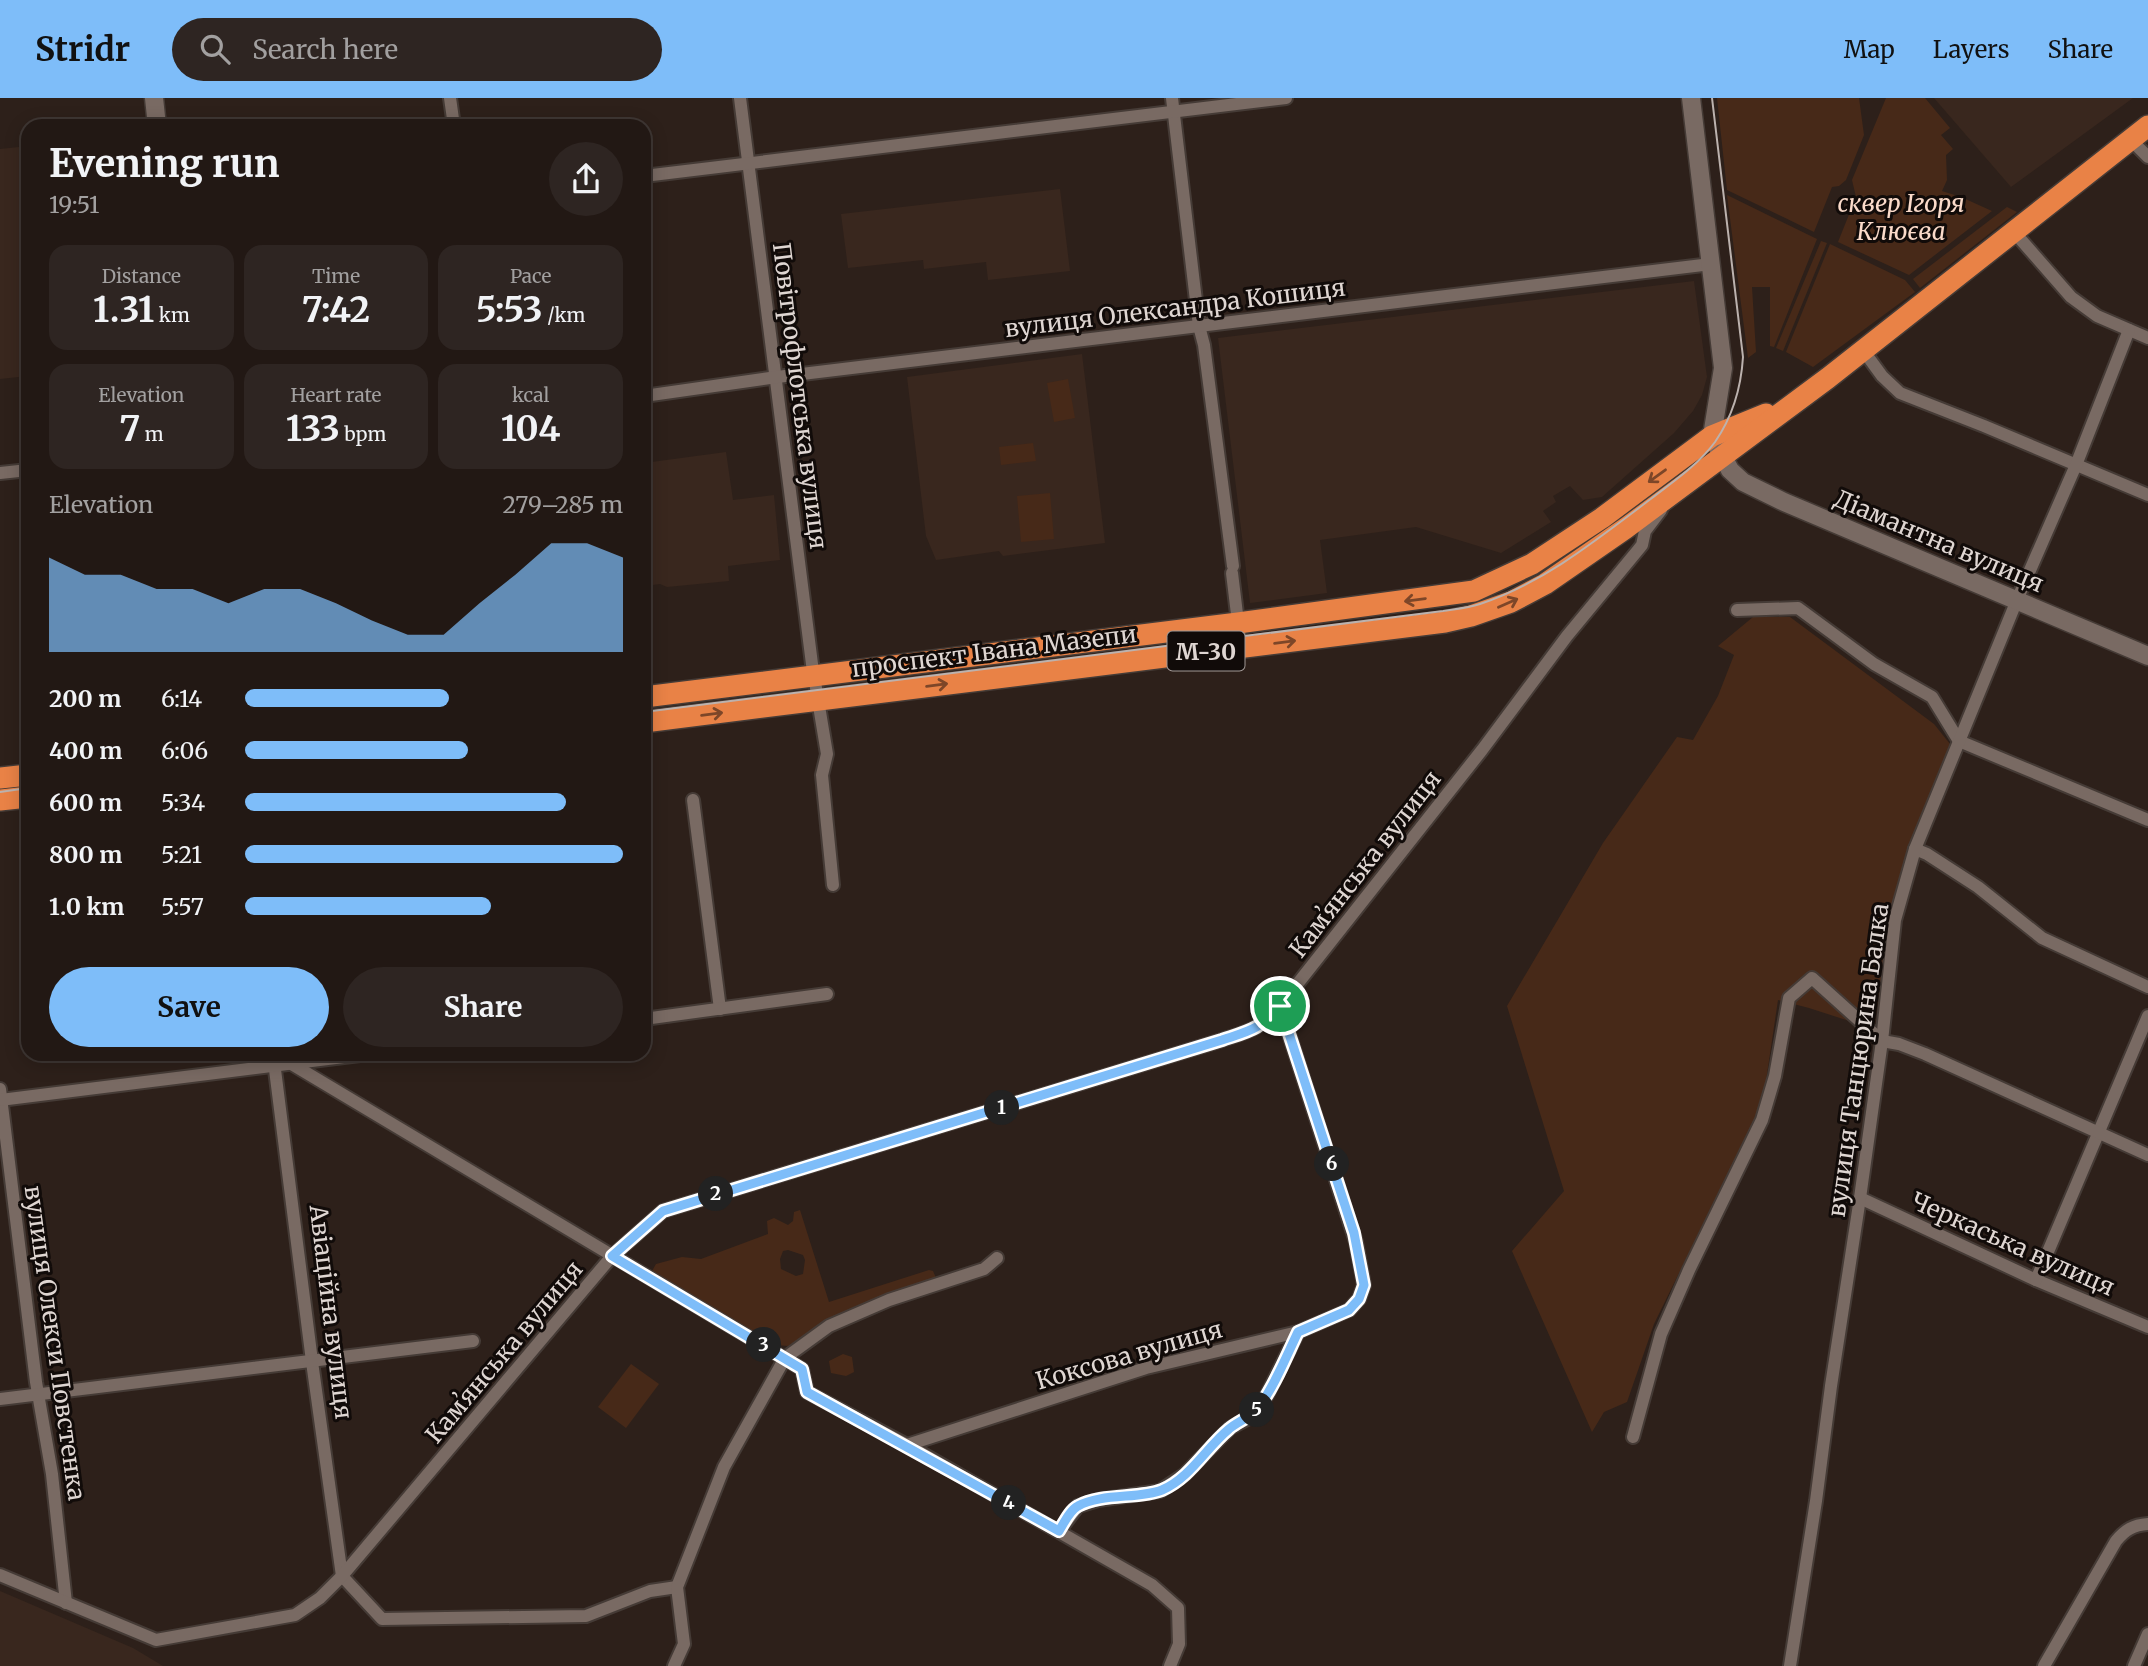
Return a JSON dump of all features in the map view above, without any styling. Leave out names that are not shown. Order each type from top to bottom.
[{"type":"highway","name":"М-30","points":[[1722,457],[2015,233],[2140,133]]},
{"type":"highway","name":"М-30","points":[[1712,436],[1791,404]]},
{"type":"highway","name":"проспект Івана Мазепи","points":[[651,696],[1238,623],[1474,590],[1532,564],[1602,518],[1712,436]]},
{"type":"highway","name":"проспект Івана Мазепи","points":[[651,721],[1445,622],[1494,609],[1545,584],[1722,457]]},
{"type":"highway","points":[[0,778],[21,776]]},
{"type":"highway","points":[[0,800],[21,798]]},
{"type":"street","points":[[154,98],[156,119]]},
{"type":"street","points":[[450,98],[453,119]]},
{"type":"street","name":"Повітрофлотська вулиця","points":[[740,98],[813,675],[827,754],[822,775],[833,885]]},
{"type":"street","points":[[1172,98],[1241,647]]},
{"type":"street","points":[[651,175],[1286,98]]},
{"type":"street","points":[[1691,98],[1723,368],[1712,436]]},
{"type":"street","points":[[2140,133],[2148,157]]},
{"type":"street","points":[[2015,233],[2071,297],[2097,316],[2148,338]]},
{"type":"street","name":"вулиця Олександра Кошиця","points":[[651,395],[777,377],[1711,264]]},
{"type":"street","name":"вулиця Танцюрина Балка","points":[[1790,1666],[1860,1198],[1882,1041],[1895,920],[1915,849],[2017,600],[2076,465],[2129,330]]},
{"type":"street","points":[[1863,350],[1882,376],[1900,393],[2148,495]]},
{"type":"street","name":"Діамантна вулиця","points":[[1712,436],[1730,470],[1743,482],[1784,502],[2148,656]]},
{"type":"street","points":[[0,473],[21,471]]},
{"type":"street","name":"Камʼянська вулиця","points":[[66,1603],[156,1640],[295,1615],[320,1598],[342,1576],[612,1256],[663,1211],[1254,1030],[1280,1006],[1482,750],[1567,636],[1642,545],[1645,531],[1675,492]]},
{"type":"street","points":[[1737,610],[1798,608],[1874,664],[1932,697],[1959,741],[2148,820]]},
{"type":"street","points":[[693,800],[720,1009]]},
{"type":"street","points":[[1915,849],[1978,887],[2042,938],[2148,987]]},
{"type":"street","points":[[1633,1437],[1661,1334],[1762,1120],[1774,1076],[1789,998],[1812,978],[1882,1041],[1925,1054],[2148,1155]]},
{"type":"street","points":[[651,1018],[827,993]]},
{"type":"street","name":"Коксова вулиця","points":[[907,1445],[1146,1368],[1298,1332],[1349,1310],[1359,1299],[1364,1285],[1354,1233],[1280,1006]]},
{"type":"street","points":[[2036,1280],[2148,1016]]},
{"type":"street","points":[[1,1096],[259,1061]]},
{"type":"street","name":"Авіаційна вулиця","points":[[274,1061],[342,1576]]},
{"type":"street","points":[[282,1061],[290,1063],[785,1358],[802,1369],[807,1392],[907,1445],[1152,1585],[1178,1608],[1179,1644],[1170,1666]]},
{"type":"street","points":[[290,1063],[307,1061]]},
{"type":"street","name":"вулиця Олекси Повстенка","points":[[1,1096],[38,1393],[52,1474],[66,1603]]},
{"type":"street","name":"Черкаська вулиця","points":[[1860,1198],[2036,1280],[2148,1327]]},
{"type":"street","points":[[674,1666],[684,1644],[677,1587],[724,1467],[785,1358],[829,1326],[889,1300],[984,1269],[997,1258]]},
{"type":"street","points":[[1059,1531],[1079,1506],[1098,1500],[1160,1491],[1184,1475],[1230,1428],[1258,1409],[1298,1332]]},
{"type":"street","points":[[0,1399],[472,1340]]},
{"type":"street","points":[[2044,1666],[2116,1541],[2134,1526],[2148,1524]]},
{"type":"street","points":[[0,1575],[66,1603]]},
{"type":"street","points":[[342,1576],[382,1619],[586,1616],[650,1591],[677,1587]]},
{"type":"street","points":[[2134,1666],[2148,1634]]},
{"type":"shaded area","points":[[1934,98],[2133,98],[2011,187]]},
{"type":"shaded area","points":[[21,147],[21,377],[0,379],[0,149]]},
{"type":"shaded area","points":[[1060,189],[1070,271],[988,280],[986,262],[924,269],[923,260],[848,268],[841,214]]},
{"type":"shaded area","points":[[1694,281],[1707,377],[1702,395],[1693,411],[1674,433],[1602,497],[1583,500],[1570,486],[1553,496],[1556,502],[1543,511],[1551,522],[1501,553],[1416,527],[1320,540],[1327,593],[1250,603],[1218,338]]},
{"type":"shaded area","points":[[1082,354],[1105,543],[1003,556],[999,551],[936,560],[926,536],[907,377]]},
{"type":"shaded area","points":[[726,452],[733,500],[774,495],[780,560],[728,566],[729,581],[667,587],[660,584],[651,585],[651,462]]},
{"type":"shaded area","points":[[0,1591],[133,1648],[163,1666],[0,1666]]},
{"type":"green space","name":"сквер Ігоря Клюєва","points":[[1717,98],[1859,98],[1864,135],[1846,180],[1839,186],[1832,187],[1814,232],[1727,190]]},
{"type":"green space","name":"сквер Ігоря Клюєва","points":[[1886,98],[1925,98],[1950,128],[1941,135],[1953,149],[1946,155],[1947,180],[1942,191],[1992,211],[1909,275],[1838,242],[1856,197],[1852,180]]},
{"type":"green space","name":"сквер Ігоря Клюєва","points":[[1727,195],[1817,239],[1774,347],[1770,346],[1770,287],[1752,287],[1756,352],[1748,358]]},
{"type":"green space","name":"сквер Ігоря Клюєва","points":[[2007,207],[2017,212],[1920,288],[1913,279]]},
{"type":"green space","points":[[1821,241],[1827,243],[1783,351],[1776,348]]},
{"type":"green space","name":"сквер Ігоря Клюєва","points":[[1830,244],[1905,280],[1915,292],[1813,367],[1786,352]]},
{"type":"green space","points":[[1068,379],[1075,418],[1054,422],[1047,383]]},
{"type":"green space","points":[[1033,443],[1036,461],[1001,465],[999,447]]},
{"type":"green space","points":[[1050,493],[1054,539],[1021,542],[1017,496]]},
{"type":"green space","points":[[1753,617],[1790,617],[1934,724],[1950,744],[1909,848],[1889,919],[1874,1029],[1778,1000],[1766,1081],[1757,1114],[1654,1324],[1627,1402],[1604,1412],[1592,1432],[1512,1251],[1564,1191],[1507,1006],[1603,843],[1677,737],[1693,740],[1718,696],[1734,655],[1718,646]]},
{"type":"green space","points":[[800,1210],[829,1302],[929,1270],[933,1271],[936,1278],[934,1281],[854,1307],[788,1346],[776,1345],[653,1275],[656,1264],[682,1257],[701,1259],[768,1234],[767,1221],[774,1218],[788,1225],[793,1221],[794,1212]],"holes":[[[783,1251],[803,1255],[803,1274],[796,1276],[781,1269]]]},
{"type":"green space","points":[[843,1354],[852,1357],[854,1372],[846,1376],[831,1373],[829,1361]]},
{"type":"green space","points":[[631,1364],[659,1384],[626,1428],[598,1407]]},
{"type":"tram line","points":[[651,711],[1462,608],[1504,595],[1549,572],[1612,528],[1693,465],[1715,442],[1735,402],[1743,357],[1712,98]]},
{"type":"tram line","points":[[0,792],[21,789]]},
{"type":"route","points":[[1280,1006],[1354,1233],[1364,1285],[1359,1299],[1349,1310],[1298,1332],[1258,1409],[1230,1428],[1174,1483],[1160,1491],[1098,1500],[1079,1506],[1059,1531],[807,1392],[802,1369],[612,1256],[663,1211],[1254,1030],[1280,1006]]}]
